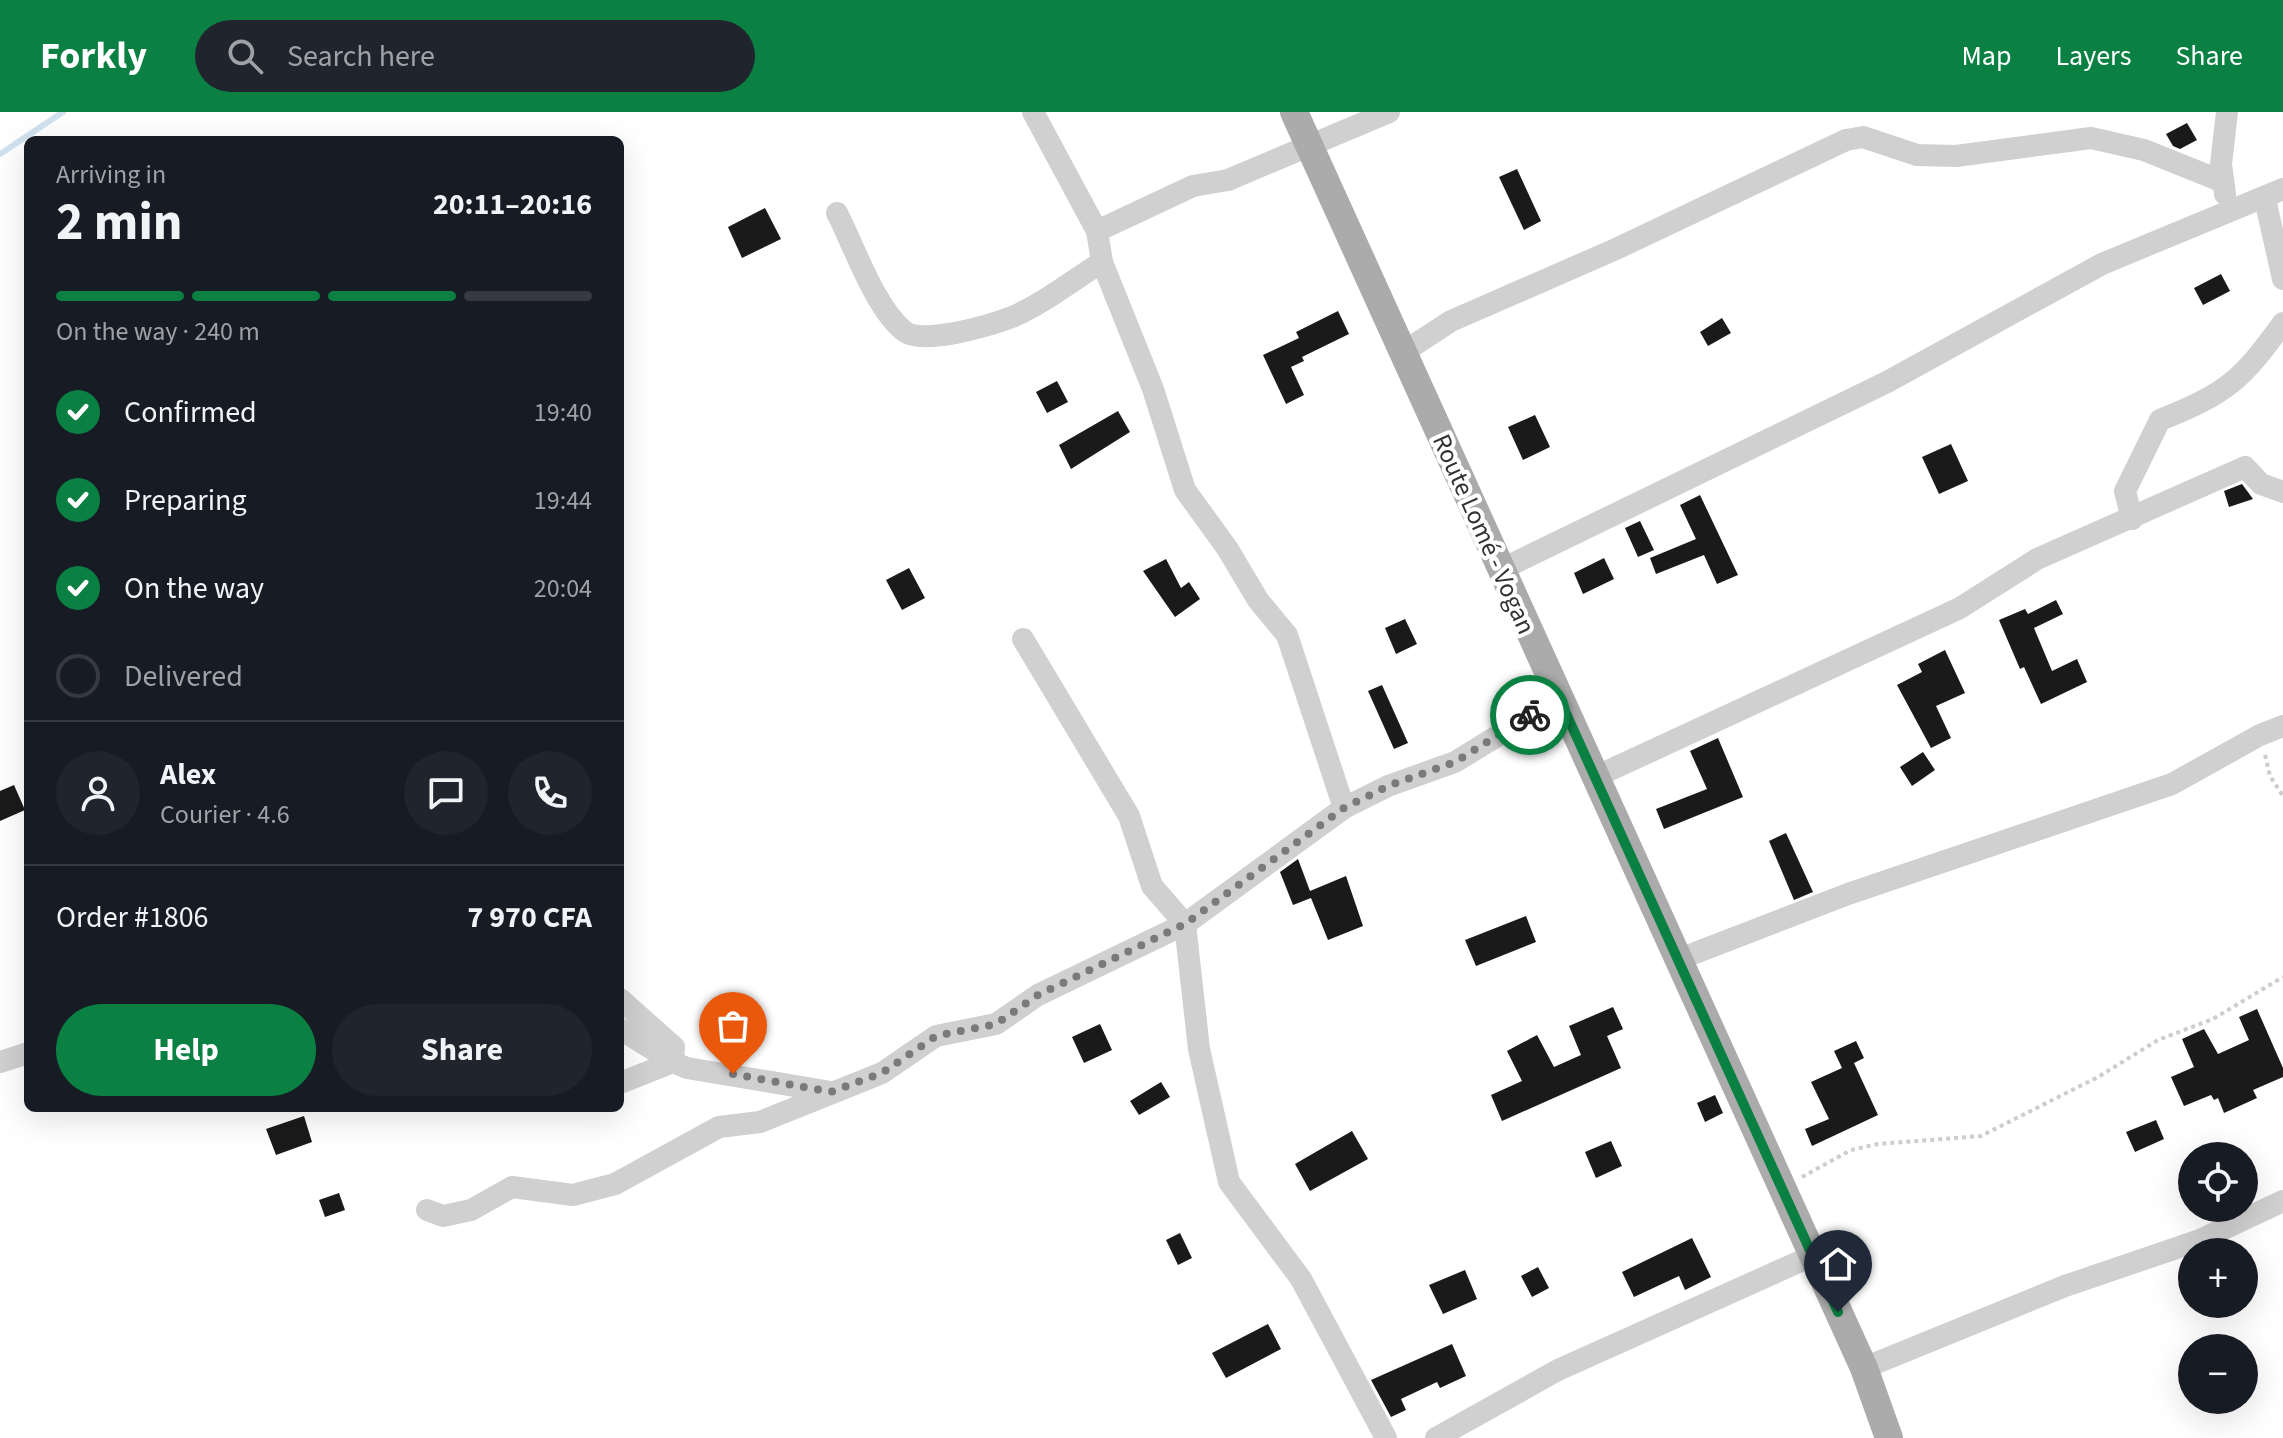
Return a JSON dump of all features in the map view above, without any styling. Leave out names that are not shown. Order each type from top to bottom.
[{"type":"main road","name":"Route Lomé - Vogan","points":[[1294,112],[1864,1368],[1889,1438]]},
{"type":"street","points":[[1033,112],[1097,231],[1102,262],[1153,389],[1185,490],[1227,548],[1258,600],[1287,635],[1344,808]]},
{"type":"street","points":[[1097,231],[1193,186],[1228,180],[1311,148],[1389,112]]},
{"type":"street","points":[[2227,112],[2221,181],[2230,210]]},
{"type":"street","points":[[1402,353],[1451,321],[1616,249],[1846,140],[1863,137],[1917,155],[1956,156],[2091,138],[2144,150],[2221,181]]},
{"type":"street","points":[[1500,570],[1887,382],[2102,264],[2274,194],[2283,279]]},
{"type":"street","points":[[837,213],[881,302],[905,333],[921,336],[939,336],[1013,316],[1102,262]]},
{"type":"street","points":[[2132,519],[2125,491],[2160,420],[2206,401],[2246,373],[2283,323]]},
{"type":"street","points":[[1595,777],[1960,608],[2037,559],[2245,467],[2261,484],[2283,492]]},
{"type":"street","points":[[1023,639],[1129,816],[1152,886],[1185,924],[1199,1049],[1229,1182],[1301,1279],[1386,1438]]},
{"type":"street","points":[[427,1210],[443,1216],[471,1210],[512,1187],[573,1195],[615,1184],[719,1127],[760,1122],[882,1073],[936,1036],[996,1024],[1038,995],[1185,924],[1344,808],[1388,786],[1455,762],[1559,698]]},
{"type":"street","points":[[1677,960],[1848,894],[2172,784],[2260,735],[2283,726]]},
{"type":"street","points":[[624,1003],[674,1047],[673,1062]]},
{"type":"street","points":[[624,1031],[687,1068],[831,1092]]},
{"type":"street","points":[[0,1062],[24,1054]]},
{"type":"street","points":[[624,1081],[673,1062]]},
{"type":"street","points":[[1864,1368],[2065,1286],[2200,1240],[2283,1201]]},
{"type":"street","points":[[1436,1438],[1558,1370],[1812,1256]]},
{"type":"path","points":[[2260,735],[2270,776],[2283,796]]},
{"type":"path","points":[[1781,1185],[1816,1171],[1851,1150],[1878,1144],[1981,1136],[2098,1077],[2158,1040],[2213,1019],[2283,977]]},
{"type":"building","points":[[2187,123],[2197,140],[2180,149],[2173,146],[2166,134]]},
{"type":"building","points":[[1517,169],[1541,221],[1524,230],[1499,177]]},
{"type":"building","points":[[765,208],[781,239],[742,258],[728,227]]},
{"type":"building","points":[[2221,274],[2230,291],[2203,305],[2194,288]]},
{"type":"building","points":[[1338,311],[1349,334],[1302,357],[1304,361],[1291,367],[1304,395],[1286,404],[1263,355],[1299,338],[1296,332]]},
{"type":"building","points":[[1722,318],[1731,333],[1708,346],[1700,332]]},
{"type":"building","points":[[1057,381],[1068,402],[1047,413],[1036,392]]},
{"type":"building","points":[[1118,411],[1130,432],[1071,469],[1059,445]]},
{"type":"building","points":[[1535,415],[1550,447],[1523,460],[1508,427]]},
{"type":"building","points":[[1951,444],[1968,481],[1939,494],[1922,457]]},
{"type":"building","points":[[2242,484],[2253,499],[2229,507],[2224,491]]},
{"type":"building","points":[[1700,495],[1738,575],[1717,584],[1704,555],[1656,574],[1650,558],[1696,539],[1680,505]]},
{"type":"building","points":[[1640,521],[1654,550],[1638,557],[1625,528]]},
{"type":"building","points":[[1604,558],[1614,579],[1583,594],[1574,573]]},
{"type":"building","points":[[1166,559],[1181,588],[1189,582],[1200,599],[1175,617],[1143,571]]},
{"type":"building","points":[[909,568],[925,598],[902,610],[886,580]]},
{"type":"building","points":[[2056,600],[2063,614],[2034,628],[2052,671],[2077,659],[2087,682],[2041,704],[2024,667],[2020,669],[1999,620],[2025,609],[2028,614]]},
{"type":"building","points":[[1405,619],[1417,644],[1396,654],[1385,628]]},
{"type":"building","points":[[1945,650],[1965,693],[1936,706],[1951,738],[1931,748],[1897,685],[1922,672],[1918,664]]},
{"type":"building","points":[[1382,685],[1408,743],[1394,749],[1368,691]]},
{"type":"building","points":[[1718,738],[1743,797],[1664,829],[1656,809],[1707,789],[1690,751]]},
{"type":"building","points":[[1923,752],[1935,770],[1912,786],[1900,767]]},
{"type":"building","points":[[14,785],[24,810],[0,821],[0,791]]},
{"type":"building","points":[[1786,833],[1813,892],[1794,900],[1769,841]]},
{"type":"building","points":[[1298,859],[1310,891],[1346,876],[1363,926],[1328,940],[1311,898],[1293,905],[1280,872]]},
{"type":"building","points":[[1526,916],[1536,942],[1476,966],[1465,940]]},
{"type":"building","points":[[1613,1007],[1623,1029],[1607,1036],[1621,1068],[1502,1121],[1491,1095],[1522,1081],[1507,1051],[1537,1035],[1554,1067],[1581,1055],[1569,1026]]},
{"type":"building","points":[[2257,1009],[2283,1068],[2283,1077],[2253,1090],[2257,1098],[2224,1113],[2218,1098],[2214,1100],[2211,1095],[2184,1106],[2171,1077],[2194,1067],[2182,1039],[2204,1029],[2218,1054],[2249,1040],[2239,1017]]},
{"type":"building","points":[[1100,1024],[1112,1050],[1084,1063],[1072,1037]]},
{"type":"building","points":[[1856,1041],[1864,1058],[1854,1063],[1878,1115],[1812,1146],[1805,1129],[1829,1119],[1811,1082],[1842,1068],[1834,1051]]},
{"type":"building","points":[[1161,1082],[1170,1097],[1139,1115],[1130,1101]]},
{"type":"building","points":[[1715,1095],[1723,1113],[1705,1122],[1697,1103]]},
{"type":"building","points":[[304,1116],[312,1142],[276,1155],[266,1129]]},
{"type":"building","points":[[2156,1120],[2164,1139],[2135,1152],[2126,1132]]},
{"type":"building","points":[[1352,1131],[1368,1159],[1310,1191],[1295,1164]]},
{"type":"building","points":[[1611,1141],[1622,1166],[1596,1178],[1585,1152]]},
{"type":"building","points":[[339,1193],[345,1210],[325,1217],[319,1200]]},
{"type":"building","points":[[1180,1233],[1192,1258],[1178,1265],[1166,1240]]},
{"type":"building","points":[[1692,1238],[1711,1277],[1685,1290],[1679,1276],[1634,1297],[1622,1272]]},
{"type":"building","points":[[1538,1267],[1549,1288],[1532,1297],[1521,1276]]},
{"type":"building","points":[[1465,1270],[1477,1299],[1443,1314],[1429,1285]]},
{"type":"building","points":[[1268,1324],[1281,1349],[1226,1378],[1212,1353]]},
{"type":"building","points":[[1452,1344],[1466,1376],[1440,1388],[1437,1382],[1401,1399],[1406,1410],[1391,1417],[1371,1380]]},
{"type":"waterway","points":[[27,136],[63,112]]},
{"type":"waterway","points":[[0,154],[24,138]]},
{"type":"way so far","points":[[733,1074],[831,1092],[882,1073],[936,1036],[975,1031],[996,1024],[1038,995],[1185,924],[1344,808],[1388,786],[1455,762],[1530,715]]},
{"type":"route","points":[[1530,715],[1559,698],[1838,1312]]}]
